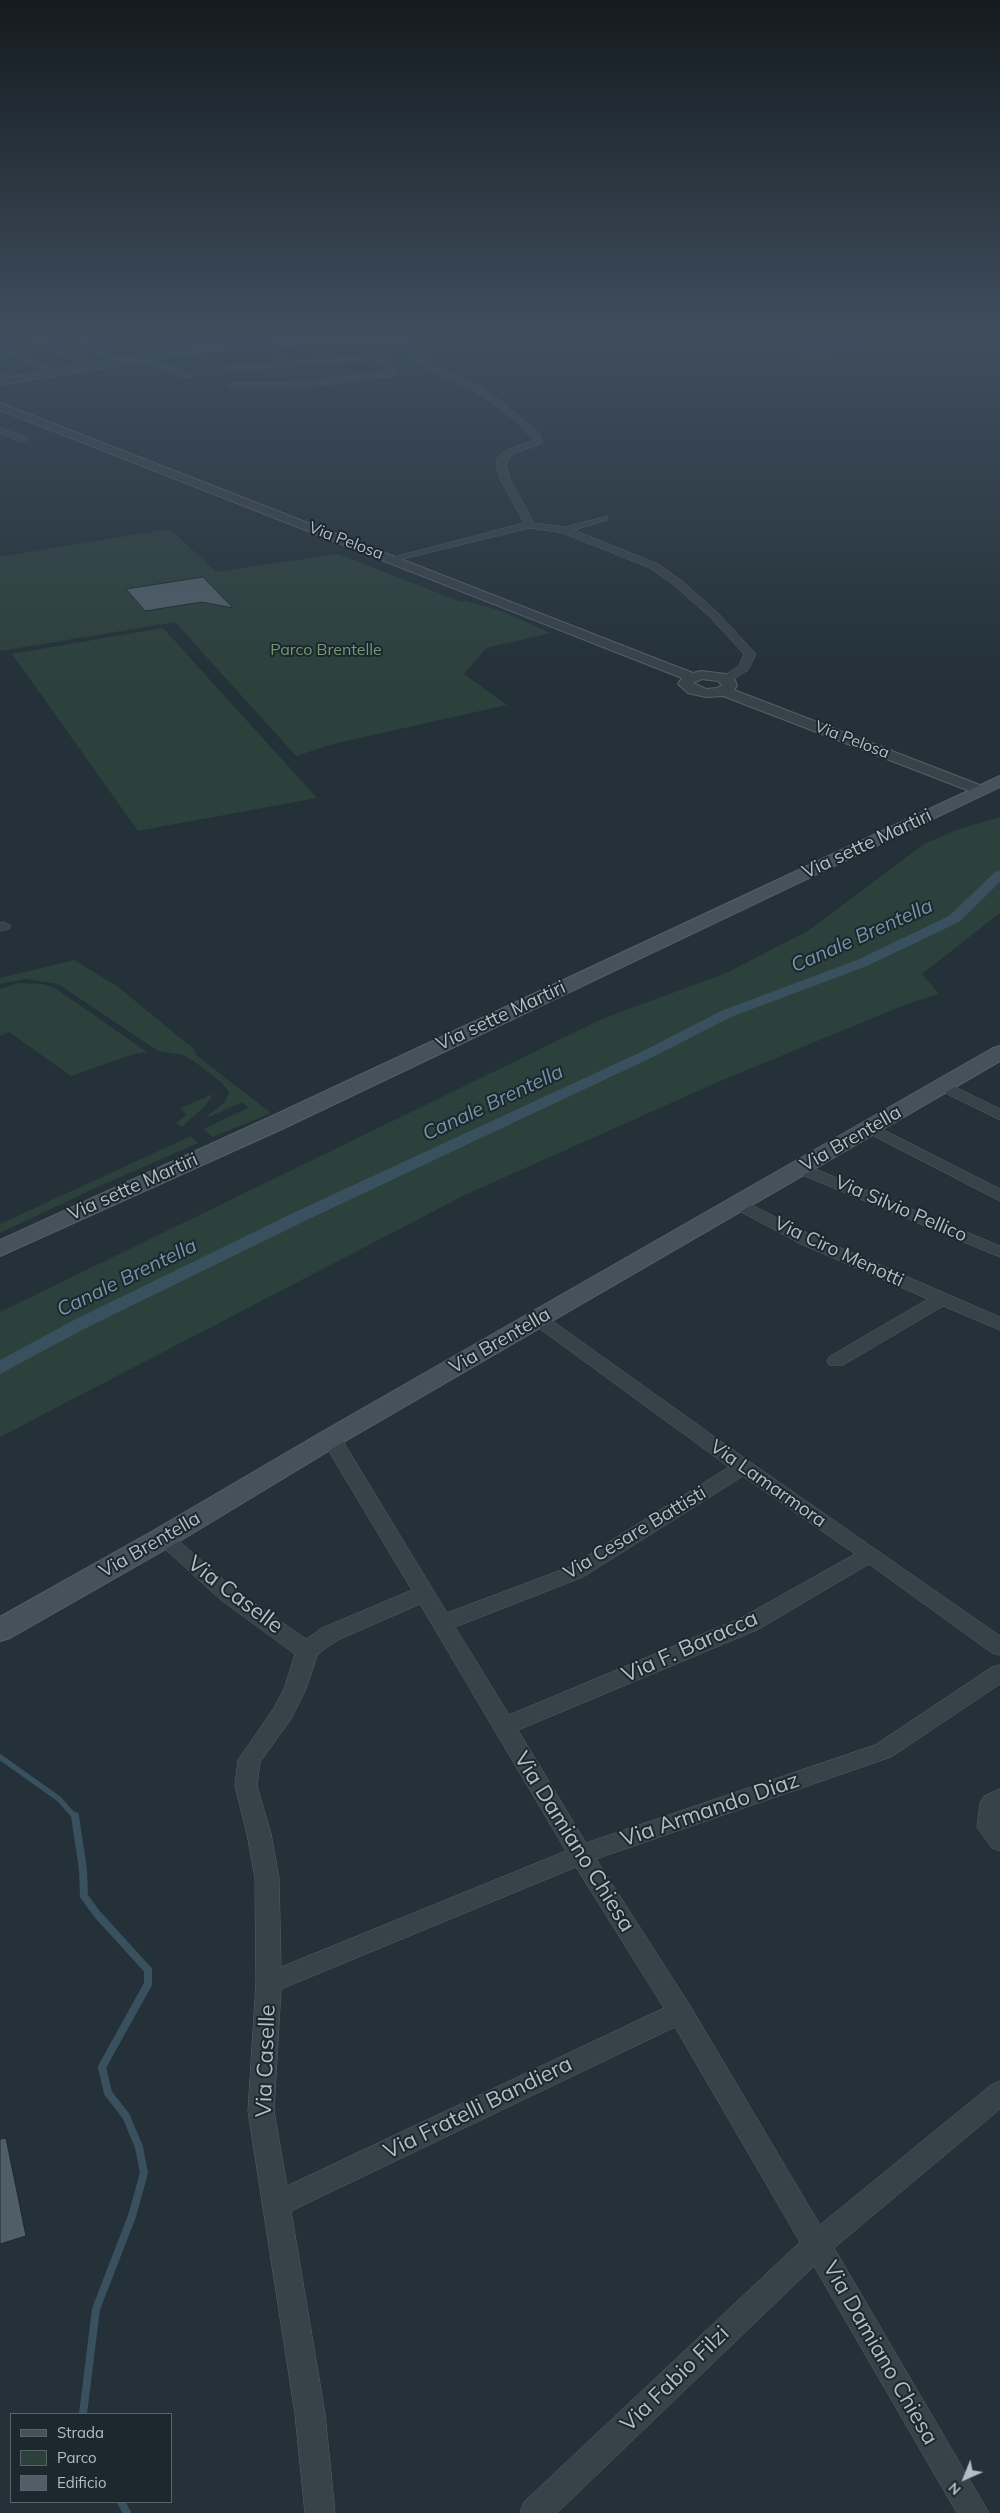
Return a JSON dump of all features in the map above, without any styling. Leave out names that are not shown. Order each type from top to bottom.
[{"type":"main road","name":"Via sette Martiri","points":[[0,1249],[88,1206],[274,1124],[1000,781]]},
{"type":"main road","name":"Via Brentella","points":[[0,1630],[163,1538],[331,1438],[1000,1052]]},
{"type":"street","name":"Via Pelosa","points":[[111,449],[691,677],[707,674],[725,685],[980,790]]},
{"type":"street","points":[[518,449],[503,457],[501,464],[505,479],[530,525]]},
{"type":"street","points":[[565,530],[604,518]]},
{"type":"street","points":[[394,560],[530,525],[565,530],[654,566],[678,583],[714,615],[750,654],[744,668],[725,685]]},
{"type":"street","points":[[943,1086],[1000,1115]]},
{"type":"street","points":[[870,1128],[1000,1196]]},
{"type":"street","name":"Via Silvio Pellico","points":[[801,1168],[1000,1252]]},
{"type":"street","name":"Via Ciro Menotti","points":[[738,1203],[807,1240],[1000,1324]]},
{"type":"street","points":[[836,1361],[941,1299]]},
{"type":"street","name":"Via Lamarmora","points":[[538,1319],[743,1467],[870,1554],[1000,1647]]},
{"type":"street","name":"Via Damiano Chiesa","points":[[331,1438],[503,1727],[680,2012],[974,2513]]},
{"type":"street","name":"Via Cesare Battisti","points":[[441,1624],[576,1572],[743,1467]]},
{"type":"street","name":"Via Caselle","points":[[163,1538],[228,1595],[291,1638],[307,1652],[295,1689],[282,1712],[249,1760],[246,1786],[259,1834],[267,1878],[269,1983],[262,2111],[310,2414],[320,2513]]},
{"type":"street","name":"Via F. Baracca","points":[[503,1727],[749,1624],[870,1554]]},
{"type":"street","points":[[307,1652],[330,1634],[423,1594]]},
{"type":"street","name":"Via Armando Diaz","points":[[269,1983],[581,1854],[883,1751],[1000,1673]]},
{"type":"street","points":[[1000,1798],[992,1803],[989,1827],[1000,1841]]},
{"type":"street","name":"Via Fratelli Bandiera","points":[[277,2204],[680,2012]]},
{"type":"street","name":"Via Damiano Chiesa","points":[[816,2245],[1000,2093]]},
{"type":"street","name":"Via Fabio Filzi","points":[[534,2513],[816,2245]]},
{"type":"green space","name":"Parco Brentelle","points":[[170,529],[216,572],[338,554],[461,602],[466,601],[501,611],[551,633],[486,648],[464,674],[507,705],[333,744],[296,756],[175,622],[0,651],[0,557]]},
{"type":"green space","points":[[163,628],[317,798],[138,831],[12,654]]},
{"type":"green space","points":[[1000,817],[1000,913],[922,974],[939,994],[907,1004],[718,1082],[465,1195],[0,1437],[0,1312],[602,1019],[726,973],[808,931],[924,844],[959,829]]},
{"type":"green space","points":[[74,960],[117,986],[195,1050],[196,1055],[271,1113],[213,1137],[203,1129],[248,1108],[243,1102],[204,1119],[225,1102],[229,1092],[222,1083],[195,1062],[183,1055],[158,1051],[58,984],[26,979],[0,984],[0,978]]},
{"type":"green space","points":[[17,983],[43,984],[55,988],[147,1052],[134,1054],[71,1076],[9,1032],[0,1036],[0,989]]},
{"type":"green space","points":[[213,1094],[206,1105],[182,1127],[176,1123],[186,1115],[181,1108]]},
{"type":"green space","points":[[191,1136],[198,1143],[0,1233],[0,1224]]},
{"type":"building","points":[[203,577],[233,608],[202,602],[145,611],[126,589]]},
{"type":"building","points":[[6,2138],[26,2236],[0,2244],[0,2139]]},
{"type":"waterway","name":"Canale Brentella","points":[[0,1368],[80,1324],[301,1216],[648,1054],[726,1014],[862,963],[954,919],[1000,875]]},
{"type":"waterway","points":[[0,1757],[59,1799],[75,1817]]},
{"type":"waterway","points":[[75,1816],[83,1870],[84,1896],[97,1914],[148,1970],[148,1984],[102,2067],[108,2093],[126,2116],[139,2147],[144,2173],[132,2216],[96,2309],[83,2413]]},
{"type":"waterway","points":[[122,2503],[127,2513]]}]
